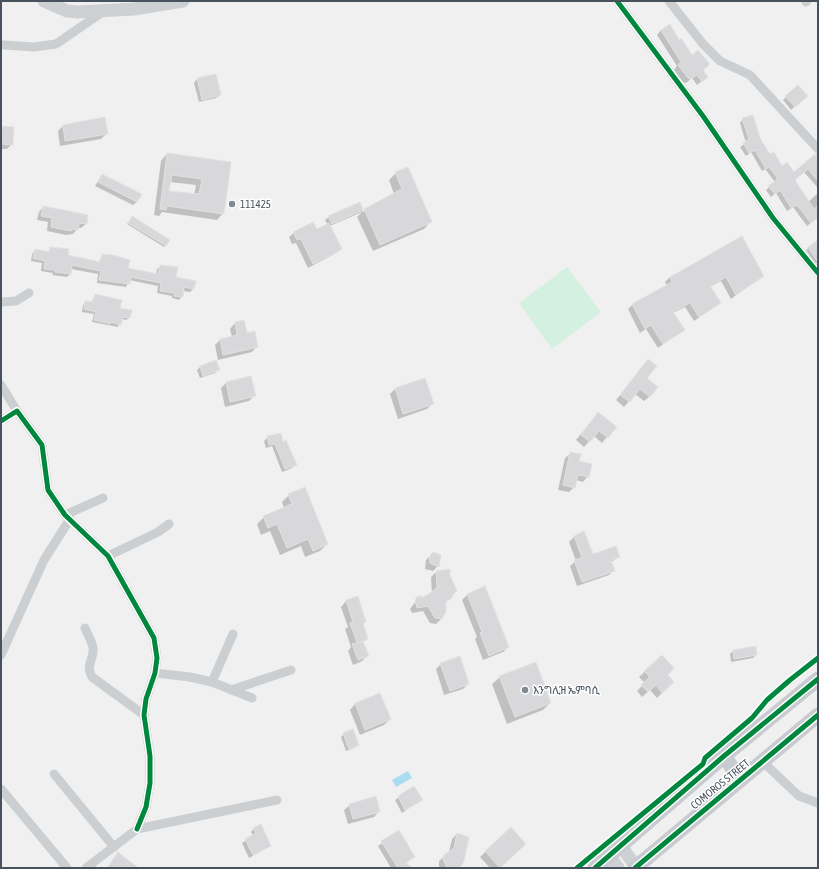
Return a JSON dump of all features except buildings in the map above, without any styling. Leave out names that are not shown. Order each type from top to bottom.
[{"type":"main road","name":"COMOROS STREET","points":[[595,868],[724,756],[818,679]]},
{"type":"main road","name":"COMOROS STREET","points":[[636,868],[740,779],[763,762],[818,715]]},
{"type":"main road","points":[[724,756],[740,779]]},
{"type":"street","points":[[44,1],[67,11],[104,11],[183,1]]},
{"type":"street","points":[[617,1],[703,116],[774,218],[818,273]]},
{"type":"street","points":[[669,1],[703,44],[720,61],[750,75],[818,149]]},
{"type":"street","points":[[4,45],[34,47],[56,44],[104,11]]},
{"type":"street","points":[[1,302],[16,301],[29,293]]},
{"type":"street","points":[[1,385],[17,411],[42,445],[48,490],[68,517],[108,556],[154,638],[157,652],[155,673],[146,699],[144,714],[150,756],[150,783],[146,807],[137,829]]},
{"type":"street","points":[[1,421],[17,411]]},
{"type":"street","points":[[1,655],[44,560],[68,517],[103,498]]},
{"type":"street","points":[[108,556],[158,532],[169,524]]},
{"type":"street","points":[[85,628],[93,649],[89,664],[92,677],[144,714]]},
{"type":"street","points":[[212,682],[233,634]]},
{"type":"street","points":[[231,690],[291,670]]},
{"type":"street","points":[[155,673],[190,677],[212,682],[252,698]]},
{"type":"street","points":[[763,762],[799,796],[818,803]]},
{"type":"street","points":[[54,774],[114,847]]},
{"type":"street","points":[[1,789],[67,868]]},
{"type":"street","points":[[86,868],[137,829],[277,800]]},
{"type":"street","points":[[622,846],[636,868]]},
{"type":"street","points":[[609,856],[618,868]]},
{"type":"green space","points":[[567,267],[601,312],[552,349],[519,303]]},
{"type":"water","points":[[408,771],[412,778],[396,787],[392,780]]},
{"type":"cycle path","points":[[617,1],[703,116],[773,218],[818,273]]},
{"type":"cycle path","points":[[1,421],[17,411],[42,445],[48,490],[65,515],[108,556],[154,638],[157,658],[155,673],[146,699],[144,715],[150,756],[150,783],[146,807],[137,829]]},
{"type":"cycle path","points":[[577,868],[703,764],[705,758],[752,718],[767,700],[818,658]]},
{"type":"cycle path","points":[[595,868],[724,756],[818,679]]},
{"type":"cycle path","points":[[635,868],[818,715]]},
{"type":"place","name":"111425","points":[[232,204]]},
{"type":"place","name":"እንግሊዝ ኤምባሲ","points":[[525,690]]}]
